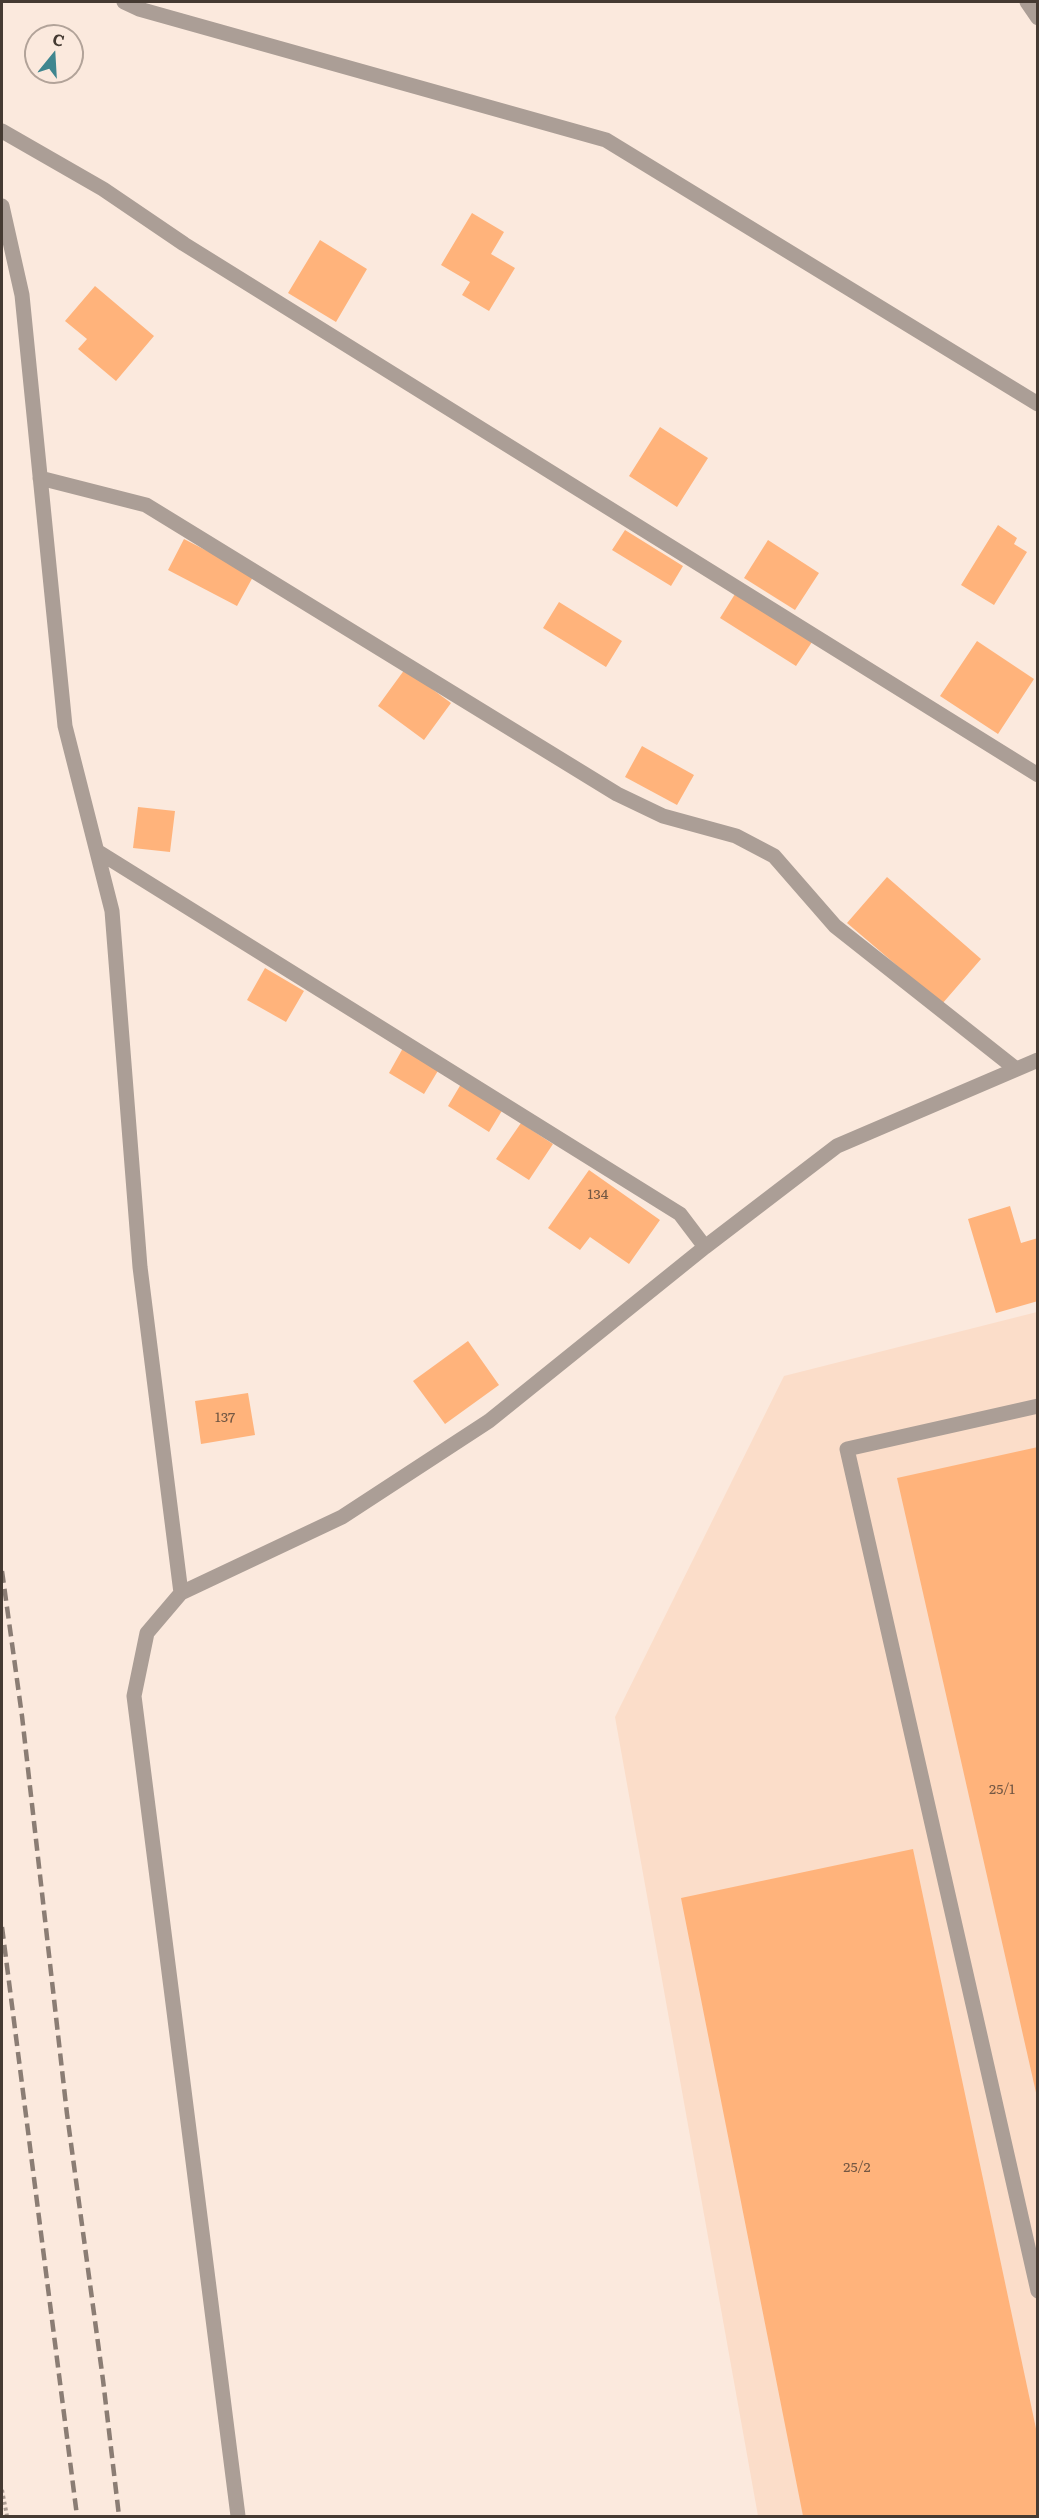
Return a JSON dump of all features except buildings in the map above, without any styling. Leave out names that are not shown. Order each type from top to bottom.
[{"type":"street","points":[[124,2],[139,9],[606,140],[1038,404]]},
{"type":"street","points":[[1028,2],[1038,18]]},
{"type":"street","points":[[2,130],[103,189],[194,251],[1038,775]]},
{"type":"street","points":[[2,206],[22,295],[65,726],[112,911],[140,1267],[181,1593]]},
{"type":"street","points":[[40,478],[146,506],[617,794],[663,816],[736,836],[774,856],[835,926],[1016,1069]]},
{"type":"street","points":[[97,851],[680,1214],[705,1247]]},
{"type":"street","points":[[238,2517],[134,1696],[147,1634],[181,1593],[342,1516],[479,1427],[705,1247],[837,1146],[1038,1060]]},
{"type":"street","points":[[1038,1406],[847,1449],[1038,2291]]},
{"type":"path","points":[[2,2490],[6,2517]]},
{"type":"shaded area","points":[[1037,1312],[1037,2516],[758,2516],[615,1717],[784,1376]]},
{"type":"railway","points":[[2,1571],[22,1716],[67,2114],[119,2516]]},
{"type":"railway","points":[[2,1927],[77,2516]]}]
